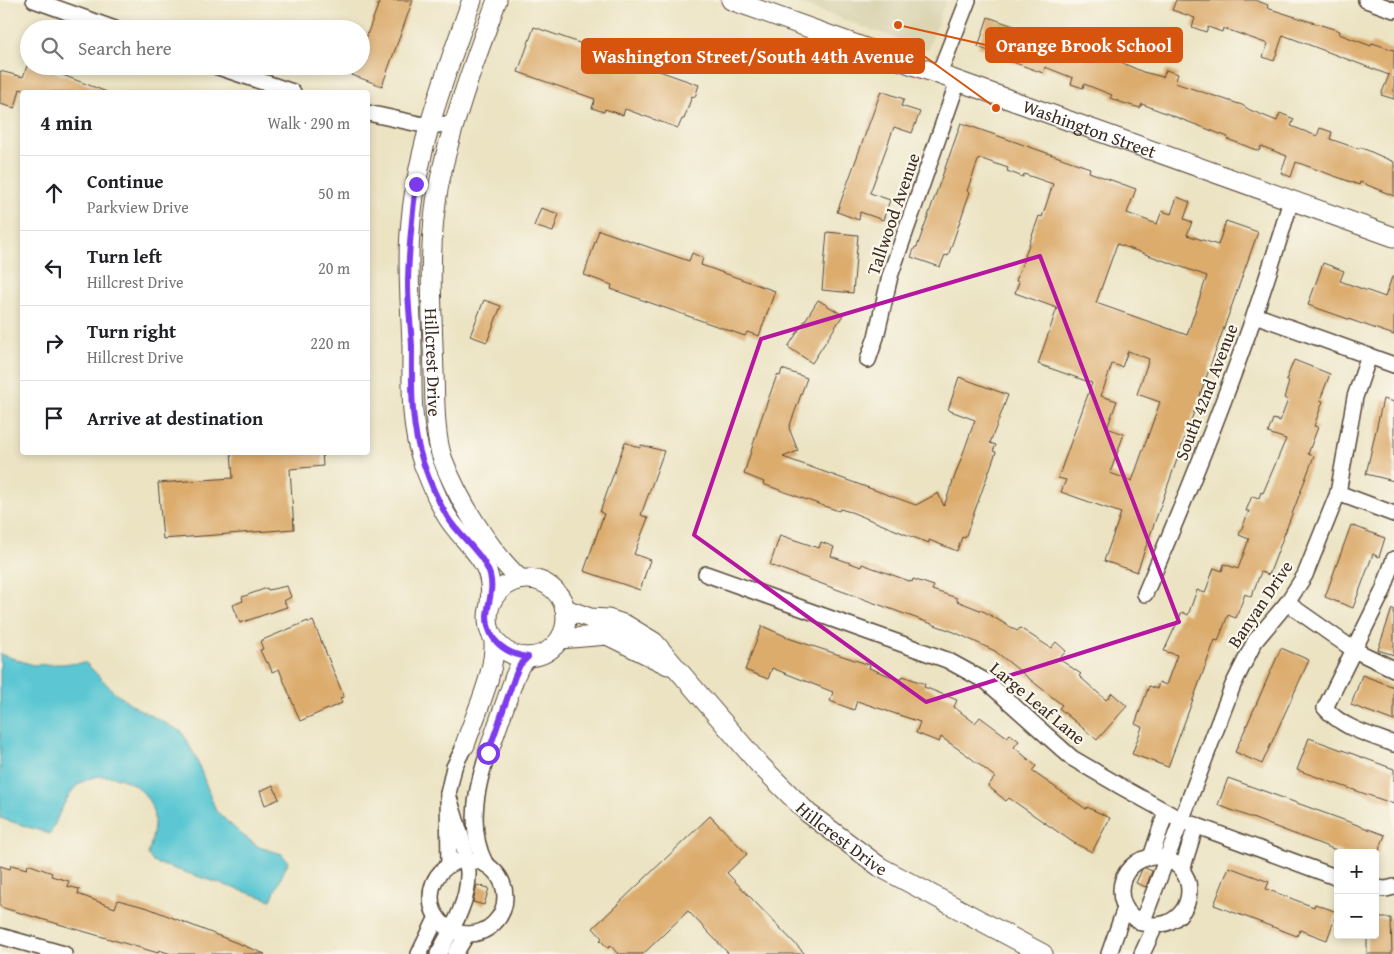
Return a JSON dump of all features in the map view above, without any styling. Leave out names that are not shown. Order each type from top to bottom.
[{"type":"street","points":[[34,0],[90,20]]},
{"type":"street","name":"Hillcrest Drive","points":[[465,745],[492,668],[495,653],[494,640],[487,616],[490,603],[490,575],[483,562],[448,518],[423,463],[415,433],[408,286],[410,232],[416,184],[428,126],[472,0]]},
{"type":"street","name":"Hillcrest Drive","points":[[497,0],[454,123],[439,185],[433,234],[431,296],[438,430],[443,459],[479,530],[498,553],[502,563],[520,579]]},
{"type":"street","name":"Washington Street","points":[[730,0],[1394,237]]},
{"type":"street","points":[[939,74],[968,0]]},
{"type":"street","points":[[1366,0],[1394,10]]},
{"type":"street","points":[[242,75],[287,90]]},
{"type":"street","name":"Tallwood Avenue","points":[[868,360],[876,337],[890,276],[958,81]]},
{"type":"street","points":[[370,113],[428,126],[454,123]]},
{"type":"street","name":"South 42nd Avenue","points":[[1145,594],[1188,495],[1255,315],[1291,200]]},
{"type":"street","points":[[1255,315],[1394,365]]},
{"type":"street","name":"Banyan Drive","points":[[1142,954],[1148,925],[1180,820],[1233,685],[1255,641],[1288,603],[1304,575],[1338,493],[1355,397],[1369,356]]},
{"type":"street","points":[[1338,493],[1394,514]]},
{"type":"street","points":[[1394,559],[1389,593],[1354,650],[1325,708],[1333,717],[1348,726],[1394,744]]},
{"type":"street","name":"Large Leaf Lane","points":[[706,574],[947,660],[987,682],[1072,758],[1180,820],[1334,877]]},
{"type":"street","points":[[490,603],[497,592],[508,583],[520,579],[533,579],[546,583],[556,592],[565,609],[565,628],[560,639],[552,649],[540,655],[528,657],[515,656],[504,650],[494,640]]},
{"type":"street","points":[[1288,603],[1354,650],[1394,669]]},
{"type":"street","name":"Hillcrest Drive","points":[[565,609],[590,618],[626,625],[654,642],[758,763],[808,813],[880,867],[1043,954]]},
{"type":"street","name":"Hillcrest Drive","points":[[560,639],[607,635],[680,671]]},
{"type":"street","points":[[485,863],[466,860],[449,865],[437,878],[431,894],[432,906],[437,917],[452,930],[467,934],[479,933],[490,928],[499,919],[504,907],[506,894],[503,882],[496,871],[485,863],[478,850],[476,802],[480,777],[515,676],[520,665],[528,657]]},
{"type":"street","points":[[449,865],[448,794],[454,767],[465,745]]},
{"type":"street","points":[[438,954],[452,930],[464,900],[468,874],[448,794]]},
{"type":"street","points":[[1151,857],[1166,812]]},
{"type":"street","points":[[1182,870],[1167,860],[1151,857],[1136,863],[1124,876],[1120,886],[1125,908],[1132,917],[1148,925],[1174,919],[1182,912],[1187,902],[1189,891],[1182,870],[1196,825]]},
{"type":"street","points":[[1379,888],[1394,887]]},
{"type":"street","points":[[1109,954],[1125,908]]},
{"type":"street","points":[[419,954],[437,917]]},
{"type":"street","points":[[455,954],[467,934]]},
{"type":"street","points":[[0,936],[64,954]]},
{"type":"highlighted area","points":[[1040,256],[1179,622],[926,702],[694,535],[761,339]]},
{"type":"shaded area","points":[[789,0],[946,0],[928,50]]},
{"type":"water","points":[[0,654],[33,665],[86,663],[115,693],[137,708],[182,732],[196,758],[216,811],[241,834],[259,847],[282,854],[288,862],[271,900],[153,862],[148,854],[154,825],[152,808],[147,797],[139,788],[117,778],[93,777],[82,782],[66,800],[50,834],[0,818]]},
{"type":"building","points":[[380,0],[413,0],[382,86],[352,75],[370,75],[370,27]]},
{"type":"building","points":[[1176,0],[1255,0],[1268,5],[1267,8],[1340,31],[1339,34],[1371,46],[1372,43],[1394,50],[1394,99],[1381,95],[1389,75],[1283,35],[1274,61],[1263,57],[1268,44],[1223,28],[1222,32],[1208,27],[1206,32],[1192,27],[1195,18],[1172,10]]},
{"type":"building","points":[[988,17],[1042,36],[1045,27],[1058,32],[1055,38],[1083,49],[1084,46],[1143,72],[1163,77],[1166,70],[1178,74],[1175,83],[1242,105],[1277,121],[1280,113],[1294,119],[1291,126],[1317,136],[1320,128],[1332,132],[1330,139],[1359,149],[1360,147],[1394,162],[1394,196],[1360,182],[1359,185],[1296,162],[1291,177],[1281,173],[1287,156],[1261,146],[1259,151],[1142,104],[1140,108],[1123,103],[1110,98],[1112,95],[1084,84],[1083,88],[1071,84],[1073,78],[1045,67],[1043,73],[993,55],[994,53],[978,47]]},
{"type":"building","points":[[534,27],[699,85],[695,97],[692,96],[684,119],[682,119],[678,128],[625,109],[623,115],[605,109],[604,112],[592,108],[595,99],[518,72]]},
{"type":"building","points":[[0,71],[23,77],[24,75],[63,75],[102,90],[20,89],[15,108],[0,104]]},
{"type":"building","points":[[881,91],[904,99],[901,106],[920,112],[912,133],[894,127],[870,193],[890,200],[883,220],[860,212],[859,220],[837,212]]},
{"type":"building","points":[[961,123],[1090,168],[1089,172],[1136,189],[1127,213],[1157,224],[1162,211],[1171,214],[1177,197],[1190,202],[1184,219],[1192,222],[1187,235],[1218,245],[1226,221],[1258,232],[1137,572],[1104,561],[1121,513],[1061,492],[1066,480],[1058,478],[1092,383],[1038,364],[1057,308],[1015,293],[1019,282],[1016,281],[1039,216],[1042,217],[1053,184],[1024,174],[1023,177],[1007,171],[1008,168],[979,158],[967,191],[970,192],[948,256],[945,255],[940,267],[911,257],[915,247],[917,247]],"holes":[[[1117,244],[1207,276],[1187,335],[1096,303]],[[1128,351],[1149,359],[1137,394],[1160,402],[1132,481],[1110,473],[1124,434],[1107,428],[1117,401],[1101,396],[1112,364],[1122,367]]]},
{"type":"building","points":[[541,208],[559,214],[553,232],[534,226]]},
{"type":"building","points":[[599,230],[689,261],[692,253],[703,258],[701,265],[775,291],[759,336],[747,332],[745,336],[611,289],[612,285],[584,275]]},
{"type":"building","points":[[827,232],[858,235],[853,293],[822,290]]},
{"type":"building","points":[[1323,263],[1344,271],[1340,281],[1385,297],[1392,277],[1394,277],[1394,335],[1308,305]]},
{"type":"building","points":[[484,300],[501,306],[487,342],[470,336]]},
{"type":"building","points":[[818,300],[843,315],[812,363],[788,347]]},
{"type":"building","points":[[1294,360],[1330,374],[1320,400],[1323,401],[1314,426],[1318,427],[1308,454],[1314,456],[1269,575],[1261,572],[1251,597],[1245,594],[1236,618],[1228,615],[1218,641],[1215,640],[1168,767],[1132,754],[1142,727],[1135,724],[1149,686],[1157,689],[1159,682],[1166,685],[1177,655],[1164,651],[1182,612],[1188,615],[1197,590],[1205,593],[1214,568],[1222,571],[1224,564],[1238,569],[1249,539],[1239,535],[1249,511],[1246,511],[1252,496],[1259,498],[1261,492],[1263,493],[1286,439],[1268,433],[1273,419],[1280,421],[1288,400],[1284,398],[1289,382],[1286,380]]},
{"type":"building","points":[[782,369],[807,378],[789,428],[798,451],[783,457],[916,505],[938,493],[944,506],[975,420],[948,410],[959,377],[1008,395],[990,443],[996,445],[993,451],[996,452],[965,538],[962,537],[957,551],[929,540],[929,543],[851,512],[840,509],[839,511],[821,505],[763,484],[764,482],[744,474],[777,375],[780,376]]},
{"type":"building","points":[[1383,399],[1394,402],[1394,481],[1366,474]]},
{"type":"building","points":[[625,442],[640,448],[641,445],[664,451],[641,515],[648,518],[634,554],[650,560],[640,590],[584,571],[604,514],[600,512]]},
{"type":"building","points":[[231,455],[322,455],[323,466],[290,469],[294,529],[163,539],[158,483],[233,478]]},
{"type":"building","points":[[1351,525],[1385,538],[1379,557],[1373,554],[1353,608],[1325,597]]},
{"type":"building","points":[[780,535],[819,548],[821,542],[834,547],[831,556],[861,567],[862,564],[912,582],[913,579],[934,586],[932,590],[957,598],[957,601],[985,612],[1017,631],[1020,628],[1051,648],[1056,642],[1066,651],[1059,659],[1081,674],[1079,676],[1106,700],[1112,693],[1127,706],[1097,740],[1059,708],[1062,705],[995,651],[954,632],[770,565]]},
{"type":"building","points":[[287,586],[291,597],[284,601],[287,607],[240,623],[233,605],[243,601],[242,597],[267,588],[268,590]]},
{"type":"building","points":[[1392,609],[1394,609],[1394,655],[1378,650]]},
{"type":"building","points":[[308,621],[309,623],[313,621],[344,697],[340,698],[342,703],[300,721],[279,669],[272,672],[268,662],[266,663],[260,650],[263,649],[260,641]]},
{"type":"building","points":[[762,626],[785,637],[870,665],[869,668],[901,680],[903,676],[925,684],[924,687],[957,700],[954,707],[975,723],[980,717],[1007,737],[1010,734],[1019,741],[1014,747],[1036,766],[1032,771],[1086,809],[1087,807],[1110,818],[1092,852],[1074,843],[1009,798],[1006,801],[988,786],[995,777],[941,737],[939,742],[916,733],[920,722],[857,701],[854,710],[830,701],[833,692],[772,668],[768,679],[745,670]]},
{"type":"building","points":[[1281,648],[1309,660],[1262,764],[1235,752]]},
{"type":"building","points":[[1362,675],[1394,687],[1394,721],[1351,705]]},
{"type":"building","points":[[1309,738],[1394,769],[1394,804],[1297,770]]},
{"type":"building","points":[[1228,778],[1385,835],[1379,850],[1334,849],[1218,805]]},
{"type":"building","points":[[273,785],[279,799],[265,805],[260,791]]},
{"type":"building","points":[[710,816],[747,854],[727,873],[805,954],[729,954],[688,911],[643,954],[618,954],[611,946],[608,948],[600,940],[602,938],[593,928]]},
{"type":"building","points":[[28,864],[52,873],[51,876],[69,881],[67,886],[79,889],[78,894],[115,908],[118,900],[148,908],[265,954],[171,954],[159,950],[158,953],[0,907],[0,866],[10,869],[11,865],[27,869]]},
{"type":"building","points":[[1143,867],[1152,871],[1146,887],[1136,883]]},
{"type":"building","points":[[1229,867],[1269,882],[1266,889],[1314,907],[1315,904],[1334,911],[1334,920],[1327,940],[1300,930],[1297,936],[1214,905]]},
{"type":"building","points":[[477,885],[489,888],[484,905],[473,902]]},
{"type":"building","points":[[1379,918],[1391,918],[1392,954],[1367,954],[1367,939],[1379,939]]},
{"type":"place","name":"Orange Brook School","points":[[898,25]]},
{"type":"place","name":"Washington Street/South 44th Avenue","points":[[996,108]]},
{"type":"route","points":[[416,184],[410,232],[408,286],[415,433],[423,463],[448,518],[483,562],[490,575],[492,589],[487,616],[494,640],[504,650],[515,656],[528,657],[520,665],[515,676],[488,753]]}]
